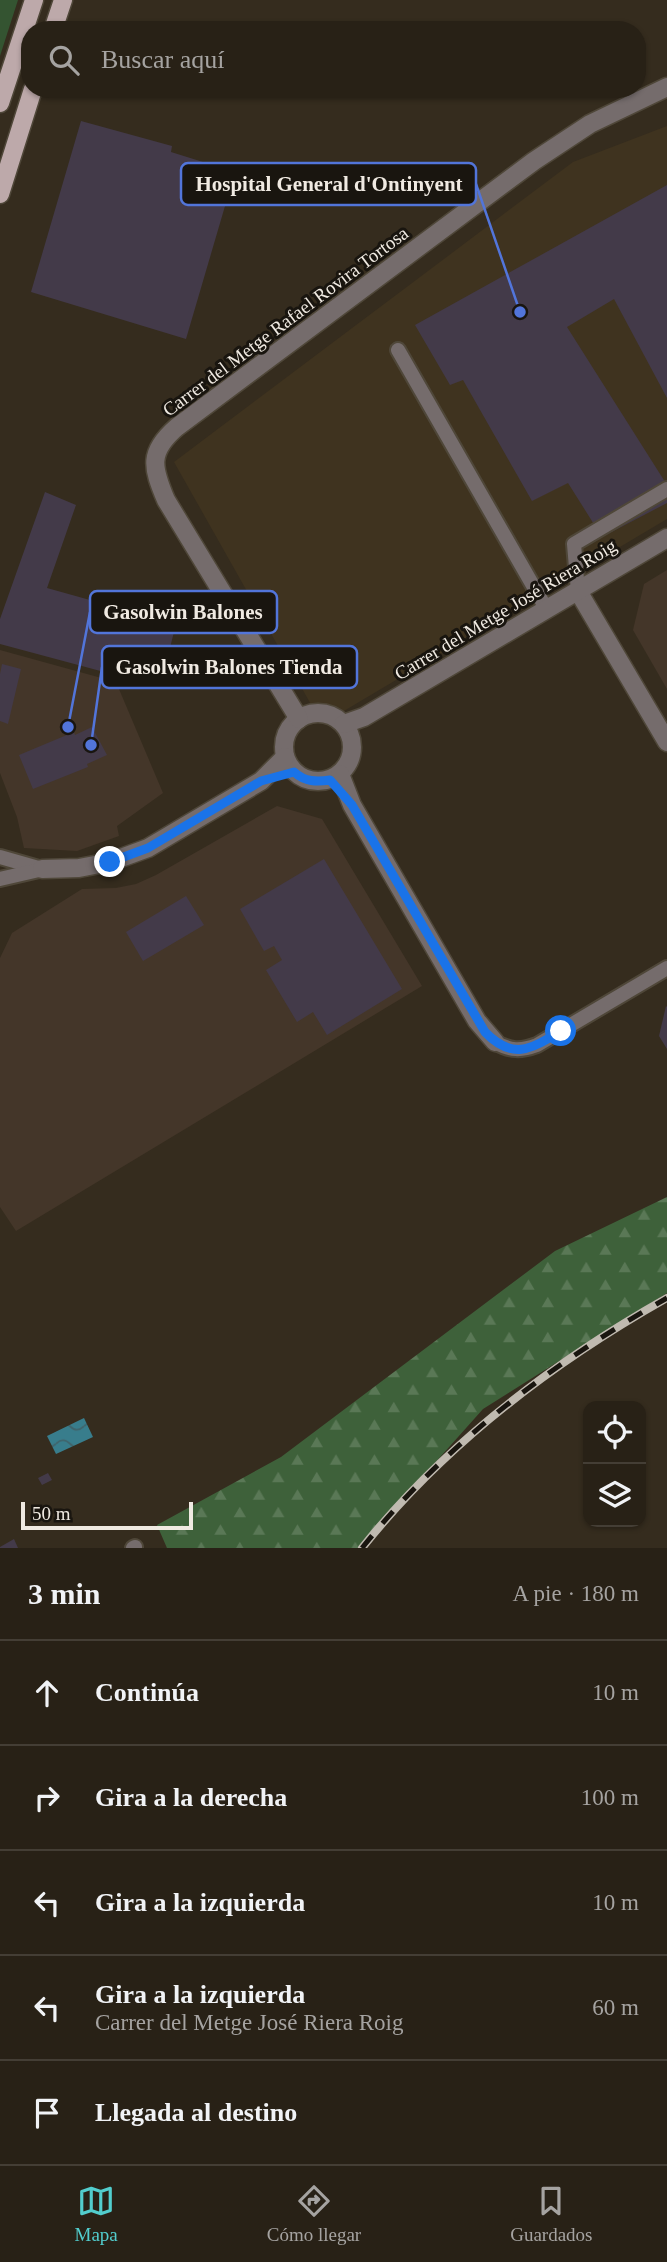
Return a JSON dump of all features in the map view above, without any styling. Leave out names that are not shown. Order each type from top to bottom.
[{"type":"main road","points":[[27,21],[34,0]]},
{"type":"main road","points":[[56,21],[63,0]]},
{"type":"main road","points":[[0,103],[21,39]]},
{"type":"main road","points":[[0,194],[30,98]]},
{"type":"street","name":"Carrer del Metge Rafael Rovira Tortosa","points":[[646,97],[667,87]]},
{"type":"street","name":"Carrer del Metge Rafael Rovira Tortosa","points":[[299,719],[166,500],[156,469],[160,443],[177,427],[534,160],[590,124],[644,98]]},
{"type":"street","name":"Carrer del Metge José Riera Roig","points":[[347,728],[667,538]]},
{"type":"street","points":[[578,591],[667,742]]},
{"type":"street","points":[[313,713],[324,713],[347,728],[353,744],[352,755],[348,765],[335,777],[319,782],[308,780],[290,764],[284,745],[286,734],[299,719],[313,713]]},
{"type":"street","points":[[42,869],[79,868],[110,862],[148,848],[290,764]]},
{"type":"street","points":[[335,777],[477,1021],[495,1042]]},
{"type":"lane","points":[[398,349],[547,610]]},
{"type":"lane","points":[[578,591],[574,544],[667,489]]},
{"type":"lane","points":[[0,857],[42,869]]},
{"type":"lane","points":[[0,879],[42,869]]},
{"type":"lane","points":[[495,1042],[512,1050],[524,1050],[537,1045],[667,968]]},
{"type":"shaded area","points":[[667,126],[667,519],[322,724],[174,462],[573,162]]},
{"type":"shaded area","points":[[667,570],[667,689],[633,630],[644,584]]},
{"type":"shaded area","points":[[0,650],[116,682],[163,793],[117,826],[119,836],[77,851],[24,848],[17,817],[0,773]]},
{"type":"shaded area","points":[[277,806],[322,819],[422,986],[16,1231],[0,1207],[0,958],[12,933],[82,889],[116,888],[136,884],[156,875]]},
{"type":"green space","points":[[0,0],[18,0],[0,56]]},
{"type":"green space","points":[[667,1197],[667,1293],[483,1409],[359,1548],[167,1548],[157,1525],[281,1457],[555,1251]]},
{"type":"water","points":[[84,1418],[93,1437],[56,1454],[47,1436]]},
{"type":"building","points":[[81,121],[172,146],[171,152],[235,172],[186,339],[31,292]]},
{"type":"building","points":[[667,185],[667,398],[614,299],[567,327],[667,485],[667,503],[602,537],[568,483],[532,501],[463,380],[450,385],[415,325]]},
{"type":"building","points":[[45,492],[76,505],[47,588],[176,624],[160,687],[0,644],[0,619]]},
{"type":"building","points":[[2,664],[21,669],[8,724],[0,721]]},
{"type":"building","points":[[92,727],[107,755],[87,764],[88,767],[33,789],[19,755]]},
{"type":"building","points":[[324,859],[402,989],[327,1035],[313,1012],[297,1022],[266,970],[282,960],[274,946],[264,951],[240,909]]},
{"type":"building","points":[[186,896],[204,925],[143,961],[126,932]]},
{"type":"building","points":[[667,1007],[667,1049],[659,1036]]},
{"type":"building","points":[[48,1473],[52,1480],[42,1485],[38,1478]]},
{"type":"building","points":[[14,1539],[18,1548],[0,1548],[0,1547]]},
{"type":"railway","points":[[362,1548],[428,1474],[503,1408],[582,1350],[667,1298]]},
{"type":"place","name":"Hospital General d'Ontinyent","points":[[520,312]]},
{"type":"place","name":"Gasolwin Balones","points":[[68,727]]},
{"type":"place","name":"Gasolwin Balones Tienda","points":[[91,745]]},
{"type":"route","points":[[110,862],[148,848],[261,781],[294,772],[308,780],[330,780],[352,805],[485,1032],[504,1048],[524,1050],[561,1031]]}]
